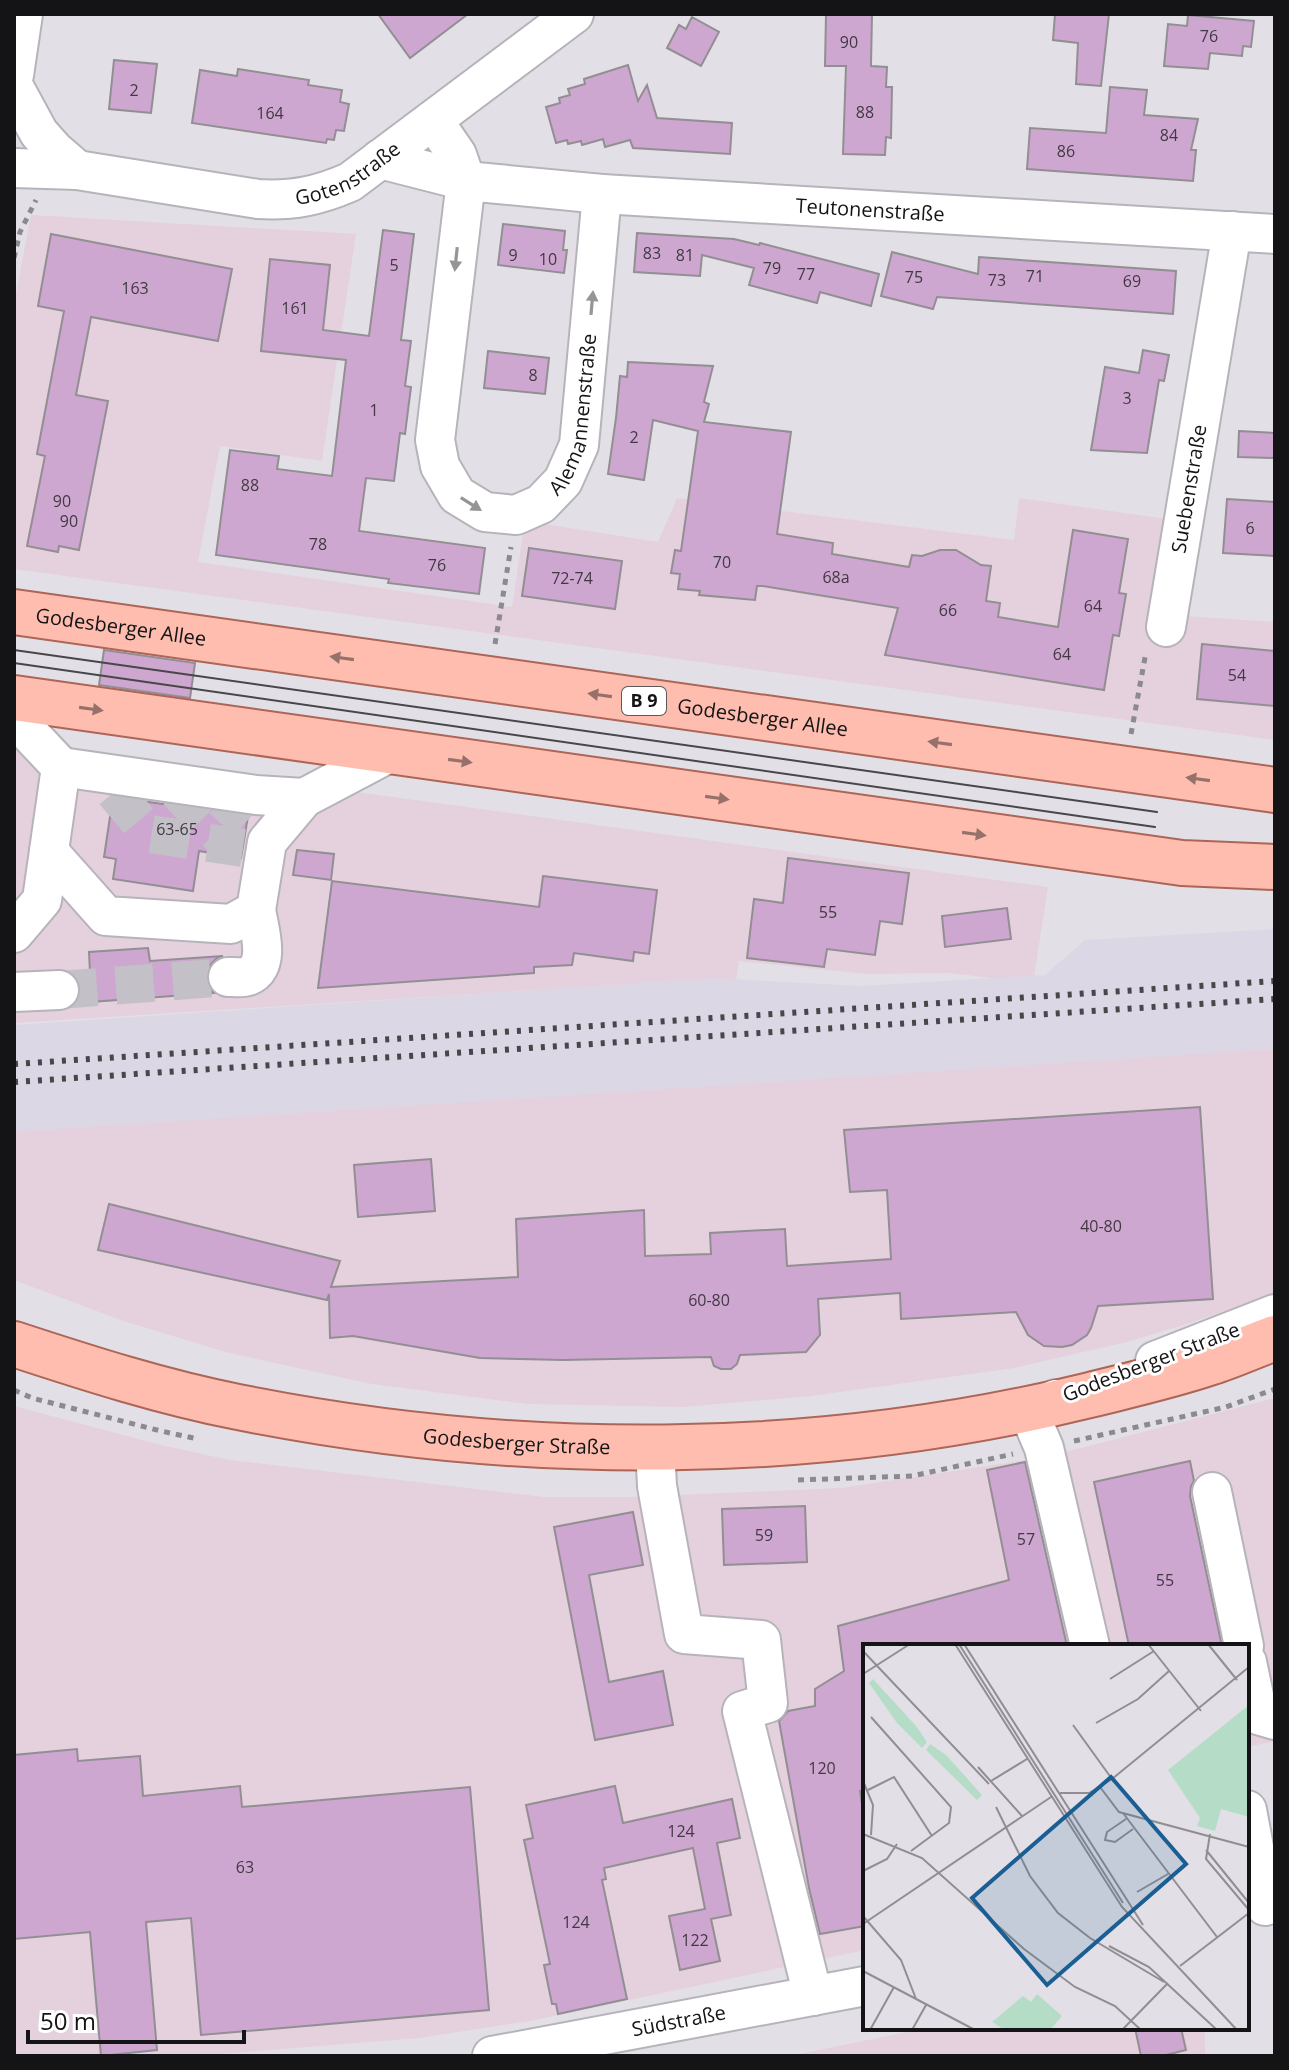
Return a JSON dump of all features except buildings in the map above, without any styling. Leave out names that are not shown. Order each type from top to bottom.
[{"type":"main road","name":"Godesberger Allee","points":[[14,612],[1275,790]]},
{"type":"main road","points":[[14,698],[1182,863],[1275,867]]},
{"type":"main road","name":"Godesberger Straße","points":[[15,1348],[236,1407],[364,1428],[558,1446],[655,1448],[856,1437],[1028,1410],[1208,1364],[1275,1338]]},
{"type":"street","points":[[14,75],[23,14]]},
{"type":"street","name":"Gotenstraße","points":[[27,181],[77,170],[258,199],[314,196],[350,182],[574,14]]},
{"type":"street","points":[[14,87],[39,133],[77,170]]},
{"type":"street","points":[[433,120],[457,155],[466,181],[435,440],[440,466],[457,495],[485,512],[516,515]]},
{"type":"street","name":"Teutonenstraße","points":[[380,159],[466,181],[602,194],[1275,234]]},
{"type":"street","name":"Alemannenstraße","points":[[516,515],[541,504],[563,481],[579,445],[602,194]]},
{"type":"street","name":"Suebenstraße","points":[[1166,627],[1232,231]]},
{"type":"street","points":[[14,717],[61,767],[188,800],[304,798],[391,752]]},
{"type":"street","points":[[14,933],[42,900],[61,767]]},
{"type":"street","points":[[188,800],[256,795],[304,798]]},
{"type":"street","points":[[188,800],[256,910],[264,955],[256,970],[248,976],[228,977]]},
{"type":"street","points":[[49,852],[106,916],[231,924],[256,910]]},
{"type":"street","points":[[14,992],[59,990]]},
{"type":"street","name":"Godesberger Straße","points":[[1028,1410],[1275,1314]]},
{"type":"street","name":"Godesberger Straße","points":[[1208,1364],[1275,1349]]},
{"type":"street","points":[[1028,1410],[1044,1448],[1090,1644]]},
{"type":"street","points":[[655,1448],[657,1486],[684,1634],[761,1640],[768,1703],[742,1711],[813,1996]]},
{"type":"street","points":[[1212,1492],[1244,1644]]},
{"type":"street","points":[[1249,1672],[1258,1715],[1275,1720]]},
{"type":"street","points":[[1249,1823],[1262,1906]]},
{"type":"street","name":"Südstraße","points":[[492,2056],[863,1986]]},
{"type":"path","points":[[14,258],[27,181]]},
{"type":"path","points":[[495,645],[516,515]]},
{"type":"path","points":[[1131,734],[1150,630],[1166,627]]},
{"type":"shaded area","points":[[31,215],[356,234],[322,461],[220,446],[198,562],[512,607],[525,521],[658,542],[677,498],[1014,540],[1019,498],[1195,523],[1185,616],[1275,622],[1275,740],[14,569],[14,304]]},
{"type":"shaded area","points":[[14,745],[1048,887],[1033,983],[950,973],[868,974],[739,961],[736,981],[711,979],[14,1023]]},
{"type":"shaded area","points":[[1275,929],[1275,1049],[14,1132],[14,1025],[713,978],[861,986],[1045,975],[1085,940]]},
{"type":"shaded area","points":[[1275,1048],[1275,1294],[1127,1342],[1014,1368],[811,1396],[684,1407],[528,1404],[372,1384],[229,1353],[123,1321],[14,1280],[14,1130]]},
{"type":"shaded area","points":[[1275,1398],[1275,1741],[1249,1747],[1249,1644],[863,1644],[863,1950],[535,2020],[419,2038],[196,2056],[14,2056],[14,1406],[230,1460],[544,1497],[633,1497],[841,1488],[1046,1457]]},
{"type":"shaded area","points":[[917,2030],[1205,2030],[1205,2056],[789,2056]]},
{"type":"tunnel","points":[[177,791],[230,846]]},
{"type":"tunnel","points":[[114,792],[150,834],[243,848]]},
{"type":"tunnel","points":[[222,799],[247,821]]},
{"type":"tunnel","points":[[59,990],[228,977]]},
{"type":"tram line","points":[[14,650],[1157,812]]},
{"type":"tram line","points":[[14,663],[1155,827]]},
{"type":"railway","points":[[14,1064],[1275,981]]},
{"type":"railway","points":[[14,1082],[1275,999]]}]
